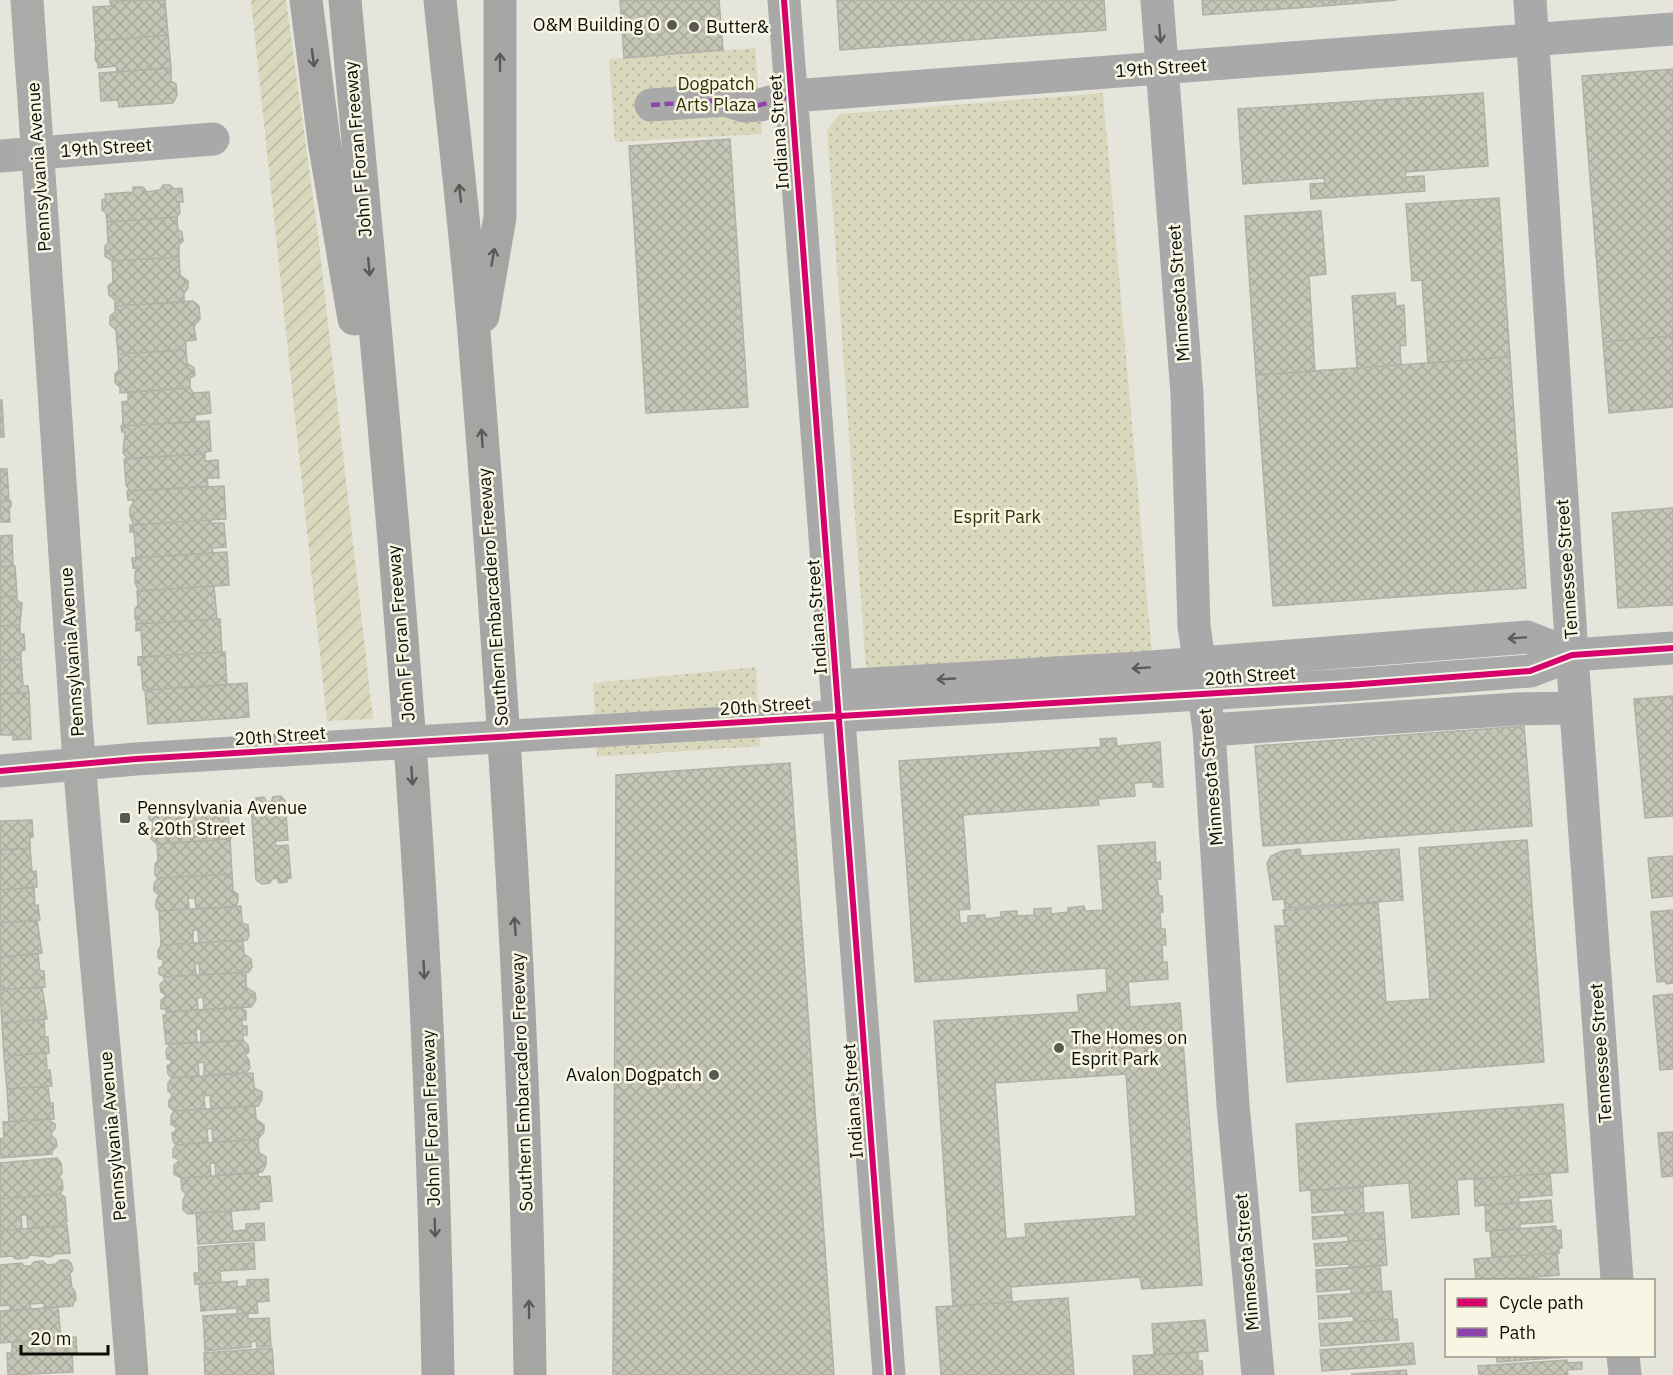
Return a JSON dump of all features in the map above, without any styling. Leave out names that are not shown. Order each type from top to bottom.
[{"type":"highway","points":[[306,0],[324,141],[395,561]]},
{"type":"highway","name":"John F Foran Freeway","points":[[345,0],[407,705],[425,975],[438,1375]]},
{"type":"highway","name":"Southern Embarcadero Freeway","points":[[440,0],[476,356],[518,966],[528,1239],[530,1371]]},
{"type":"highway","points":[[476,356],[500,217],[500,0]]},
{"type":"main road","name":"Pennsylvania Avenue","points":[[27,0],[80,765],[132,1375]]},
{"type":"street","name":"Indiana Street","points":[[784,0],[889,1375]]},
{"type":"street","name":"Minnesota Street","points":[[1157,0],[1187,394],[1194,626],[1209,730],[1233,1106],[1258,1375]]},
{"type":"street","name":"Tennessee Street","points":[[1530,0],[1572,655],[1617,1279]]},
{"type":"street","name":"19th Street","points":[[651,105],[725,100],[744,106],[760,105],[792,96],[1673,29]]},
{"type":"street","name":"19th Street","points":[[0,156],[213,140]]},
{"type":"street","name":"20th Street","points":[[837,686],[1199,664],[1527,638],[1572,655]]},
{"type":"street","name":"20th Street","points":[[0,771],[283,750],[1349,685],[1530,671],[1572,655],[1673,648]]},
{"type":"street","points":[[1209,730],[1516,709],[1576,708]]},
{"type":"street","points":[[1623,1357],[1624,1375]]},
{"type":"green space","points":[[251,0],[286,0],[318,234],[373,719],[327,721]]},
{"type":"green space","name":"Dogpatch Arts Plaza","points":[[755,48],[762,134],[615,142],[609,59]]},
{"type":"green space","name":"Esprit Park","points":[[1103,93],[1152,654],[866,669],[827,130],[840,114]]},
{"type":"green space","points":[[756,667],[760,746],[597,757],[593,683]]},
{"type":"building","points":[[165,0],[168,35],[95,41],[93,7],[111,6],[110,1]]},
{"type":"building","name":"O&M Building O","points":[[620,0],[719,0],[723,50],[624,58]]},
{"type":"building","points":[[837,0],[1104,0],[1106,30],[840,50]]},
{"type":"building","points":[[1202,0],[1336,0],[1336,5],[1203,15]]},
{"type":"building","points":[[1336,0],[1397,0],[1336,5]]},
{"type":"building","points":[[168,35],[171,68],[117,72],[116,66],[98,68],[95,60],[96,41]]},
{"type":"building","points":[[171,68],[171,81],[176,84],[177,95],[173,103],[119,107],[118,100],[101,101],[99,73]]},
{"type":"building","points":[[1673,69],[1673,336],[1603,342],[1582,76]]},
{"type":"building","points":[[1483,93],[1488,166],[1405,172],[1406,177],[1424,176],[1425,191],[1311,199],[1310,184],[1325,183],[1324,178],[1243,184],[1238,109]]},
{"type":"building","points":[[730,139],[748,407],[646,413],[629,146]]},
{"type":"building","points":[[163,185],[170,185],[174,189],[182,188],[183,202],[179,202],[180,213],[177,217],[107,222],[106,213],[102,210],[102,200],[106,198],[105,194],[133,192],[133,187],[143,187],[147,192],[160,190]]},
{"type":"building","points":[[1499,198],[1510,357],[1428,363],[1422,280],[1412,281],[1406,204]]},
{"type":"building","points":[[1321,211],[1326,274],[1309,276],[1315,371],[1256,375],[1245,216]]},
{"type":"building","points":[[177,217],[178,230],[182,232],[183,241],[179,245],[179,257],[112,261],[105,256],[105,246],[108,243],[107,222]]},
{"type":"building","points":[[179,257],[180,275],[188,281],[184,302],[115,306],[115,300],[109,295],[108,286],[113,282],[112,261]]},
{"type":"building","points":[[1395,293],[1396,306],[1404,305],[1406,345],[1400,346],[1401,365],[1357,368],[1352,296]]},
{"type":"building","points":[[193,301],[199,306],[200,319],[194,326],[196,340],[186,341],[186,350],[118,354],[116,330],[110,325],[110,316],[115,312],[115,306]]},
{"type":"building","points":[[1673,336],[1673,407],[1609,413],[1603,342]]},
{"type":"building","points":[[186,350],[187,363],[194,368],[195,375],[190,378],[190,388],[120,393],[120,387],[115,383],[115,374],[119,370],[118,354]]},
{"type":"building","points":[[1510,357],[1526,588],[1273,606],[1256,375]]},
{"type":"building","points":[[190,388],[193,393],[209,392],[211,413],[195,415],[195,422],[123,426],[122,402],[128,401],[128,392]]},
{"type":"building","points":[[0,400],[2,400],[4,437],[0,437]]},
{"type":"building","points":[[209,421],[211,451],[205,454],[127,458],[123,453],[125,432],[122,432],[121,426]]},
{"type":"building","points":[[205,454],[205,461],[218,460],[219,478],[207,478],[208,486],[130,491],[126,485],[124,459]]},
{"type":"building","points":[[0,469],[7,469],[9,501],[0,501]]},
{"type":"building","points":[[224,486],[226,519],[134,525],[130,516],[133,500],[128,500],[127,491]]},
{"type":"building","points":[[0,501],[11,501],[10,522],[0,522]]},
{"type":"building","points":[[1673,508],[1673,605],[1618,608],[1612,513]]},
{"type":"building","points":[[211,520],[211,523],[224,523],[226,547],[212,548],[213,553],[136,558],[134,532],[130,532],[130,525]]},
{"type":"building","points":[[12,535],[13,566],[0,567],[0,536]]},
{"type":"building","points":[[227,552],[229,585],[139,591],[135,583],[137,567],[133,568],[132,558]]},
{"type":"building","points":[[15,566],[17,596],[0,597],[0,567]]},
{"type":"building","points":[[214,586],[217,619],[138,624],[135,619],[135,609],[138,605],[137,591]]},
{"type":"building","points":[[17,596],[17,601],[22,603],[20,625],[0,626],[0,597]]},
{"type":"building","points":[[220,619],[222,652],[143,657],[141,630],[136,631],[136,624]]},
{"type":"building","points":[[20,625],[20,634],[24,634],[25,650],[21,651],[21,659],[0,660],[0,626]]},
{"type":"building","points":[[225,652],[227,685],[143,690],[141,664],[138,665],[138,657]]},
{"type":"building","points":[[21,659],[23,686],[28,686],[29,693],[0,694],[0,660]]},
{"type":"building","points":[[247,683],[249,717],[148,724],[145,690]]},
{"type":"building","points":[[29,693],[31,739],[13,740],[13,735],[0,735],[0,694]]},
{"type":"building","points":[[1673,696],[1673,816],[1645,818],[1634,699]]},
{"type":"building","points":[[1524,726],[1532,826],[1263,846],[1255,746]]},
{"type":"building","name":"The Homes on Esprit Park","points":[[1116,738],[1117,746],[1160,742],[1163,787],[1153,787],[1153,782],[1134,783],[1135,796],[1098,799],[1099,805],[963,815],[970,909],[959,910],[960,923],[968,923],[968,916],[985,915],[985,919],[1001,917],[1001,912],[1017,911],[1017,916],[1034,915],[1034,909],[1051,908],[1051,914],[1068,912],[1068,908],[1084,906],[1085,911],[1103,910],[1098,846],[1155,842],[1156,863],[1160,862],[1161,879],[1157,879],[1159,896],[1162,896],[1161,929],[1165,929],[1166,945],[1162,945],[1163,962],[1167,962],[1168,979],[1128,982],[1130,1007],[1180,1003],[1202,1285],[1142,1289],[1140,1277],[1011,1287],[1012,1302],[953,1306],[934,1021],[1079,1012],[1077,995],[1107,992],[1106,968],[915,982],[899,761],[1101,747],[1100,739]],"holes":[[[1126,1074],[1136,1216],[1025,1224],[1026,1237],[1006,1239],[995,1083]]]},
{"type":"building","name":"Avalon Dogpatch","points":[[790,763],[834,1375],[613,1375],[616,775]]},
{"type":"building","points":[[281,796],[285,801],[288,840],[275,841],[276,846],[288,845],[291,878],[288,878],[287,882],[279,883],[277,878],[272,879],[270,883],[262,884],[256,880],[251,803],[254,803],[256,798],[264,797],[267,802],[271,802],[273,797]]},
{"type":"building","points":[[228,801],[233,806],[233,812],[228,817],[229,826],[234,829],[235,835],[230,839],[157,844],[151,839],[153,822],[149,819],[149,810],[153,806],[163,809],[183,808],[186,804],[194,803],[198,807],[217,806],[220,802]]},
{"type":"building","points":[[32,820],[33,837],[30,837],[30,848],[0,850],[0,821]]},
{"type":"building","points":[[230,839],[232,874],[158,878],[155,875],[155,864],[158,861],[157,844]]},
{"type":"building","points":[[1527,840],[1544,1062],[1287,1082],[1275,926],[1285,926],[1283,910],[1378,903],[1386,1002],[1430,999],[1419,848]]},
{"type":"building","points":[[30,848],[32,872],[36,871],[37,887],[0,890],[0,850]]},
{"type":"building","points":[[1300,849],[1301,856],[1399,849],[1403,900],[1285,908],[1284,899],[1273,900],[1267,863],[1271,856],[1282,851]]},
{"type":"building","points":[[1673,856],[1673,896],[1652,898],[1648,858]]},
{"type":"building","points":[[232,874],[233,891],[238,894],[235,907],[196,909],[195,898],[188,898],[189,909],[159,911],[156,908],[159,895],[154,891],[154,884],[158,878]]},
{"type":"building","points":[[34,887],[35,906],[38,905],[40,920],[0,923],[0,890]]},
{"type":"building","points":[[241,906],[242,923],[248,925],[247,940],[199,943],[198,930],[193,930],[193,943],[161,945],[159,911]]},
{"type":"building","points":[[1673,910],[1673,983],[1666,984],[1666,981],[1657,982],[1651,912]]},
{"type":"building","points":[[37,920],[42,953],[0,957],[0,923]]},
{"type":"building","points":[[243,940],[244,954],[251,959],[252,967],[249,972],[200,975],[199,963],[195,964],[196,975],[164,977],[159,974],[159,968],[163,965],[163,960],[158,958],[161,945]]},
{"type":"building","points":[[38,954],[40,971],[44,971],[45,987],[0,990],[0,957]]},
{"type":"building","points":[[246,972],[246,987],[255,993],[256,1000],[251,1007],[204,1010],[203,997],[197,998],[198,1010],[166,1012],[166,1009],[161,1009],[161,1000],[165,994],[161,992],[160,984],[164,981],[164,977]]},
{"type":"building","points":[[42,987],[47,1019],[2,1023],[0,990]]},
{"type":"building","points":[[1673,994],[1673,1069],[1660,1070],[1653,996]]},
{"type":"building","points":[[240,1007],[246,1011],[246,1020],[242,1020],[242,1026],[247,1026],[247,1035],[243,1035],[243,1040],[201,1043],[201,1029],[196,1029],[197,1042],[166,1044],[163,1015],[166,1015],[166,1012]]},
{"type":"building","points":[[44,1019],[49,1053],[4,1056],[2,1023]]},
{"type":"building","points":[[243,1040],[248,1045],[249,1052],[245,1055],[249,1060],[250,1068],[246,1073],[204,1075],[204,1062],[198,1063],[199,1076],[172,1078],[168,1074],[167,1066],[171,1064],[171,1060],[167,1059],[166,1051],[170,1044]]},
{"type":"building","points":[[46,1053],[47,1070],[50,1070],[52,1086],[7,1089],[4,1056]]},
{"type":"building","points":[[253,1073],[254,1088],[262,1092],[262,1099],[258,1106],[211,1109],[210,1095],[204,1096],[205,1109],[174,1111],[169,1107],[169,1100],[172,1097],[168,1091],[168,1083],[172,1078]]},
{"type":"building","points":[[48,1086],[50,1103],[53,1103],[54,1119],[9,1122],[7,1089]]},
{"type":"building","points":[[1563,1104],[1568,1172],[1457,1180],[1459,1214],[1412,1218],[1409,1183],[1300,1191],[1296,1124]]},
{"type":"building","points":[[255,1106],[256,1119],[264,1125],[264,1132],[258,1139],[213,1142],[212,1128],[207,1129],[208,1142],[176,1145],[173,1141],[172,1133],[176,1131],[176,1127],[171,1124],[171,1116],[174,1111]]},
{"type":"building","points":[[50,1119],[55,1124],[55,1129],[51,1133],[57,1146],[52,1154],[0,1158],[0,1139],[4,1138],[3,1122]]},
{"type":"building","points":[[1673,1132],[1673,1176],[1662,1177],[1658,1133]]},
{"type":"building","points":[[258,1139],[259,1153],[266,1157],[266,1165],[262,1172],[216,1175],[215,1163],[210,1163],[211,1176],[181,1178],[174,1174],[174,1165],[178,1162],[178,1159],[173,1157],[173,1149],[176,1145]]},
{"type":"building","points":[[57,1158],[61,1163],[62,1173],[59,1177],[62,1180],[63,1189],[60,1194],[0,1199],[0,1163]]},
{"type":"building","points":[[258,1173],[258,1177],[270,1176],[272,1201],[259,1202],[259,1209],[188,1214],[183,1210],[183,1200],[186,1194],[182,1190],[181,1178]]},
{"type":"building","points":[[1550,1173],[1552,1195],[1518,1198],[1519,1203],[1475,1206],[1474,1179]]},
{"type":"building","points":[[1363,1187],[1364,1213],[1345,1215],[1344,1210],[1312,1213],[1311,1191]]},
{"type":"building","points":[[60,1194],[65,1197],[67,1222],[62,1226],[28,1229],[27,1215],[21,1215],[22,1229],[0,1231],[0,1199]]},
{"type":"building","points":[[1551,1200],[1553,1222],[1520,1224],[1520,1228],[1486,1231],[1485,1205]]},
{"type":"building","points":[[231,1211],[233,1231],[246,1230],[246,1224],[264,1223],[265,1240],[198,1244],[196,1213]]},
{"type":"building","points":[[1383,1212],[1385,1239],[1348,1241],[1348,1236],[1313,1239],[1312,1217]]},
{"type":"building","points":[[67,1225],[70,1253],[55,1254],[50,1257],[30,1255],[27,1258],[16,1259],[12,1256],[0,1257],[0,1231]]},
{"type":"building","points":[[1556,1226],[1556,1231],[1561,1230],[1562,1248],[1559,1248],[1559,1253],[1492,1257],[1490,1231]]},
{"type":"building","points":[[1385,1239],[1387,1265],[1349,1268],[1349,1264],[1316,1266],[1314,1244]]},
{"type":"building","points":[[254,1243],[255,1269],[220,1271],[221,1282],[195,1284],[194,1273],[199,1273],[198,1247]]},
{"type":"building","points":[[1557,1253],[1559,1275],[1523,1279],[1476,1279],[1474,1259]]},
{"type":"building","points":[[60,1260],[67,1260],[71,1263],[73,1270],[70,1273],[76,1300],[73,1306],[44,1308],[44,1303],[30,1304],[31,1309],[10,1311],[10,1305],[0,1306],[0,1265],[22,1263],[24,1266],[31,1266],[34,1262],[43,1261],[47,1265],[56,1264]]},
{"type":"building","points":[[1380,1265],[1382,1292],[1351,1294],[1351,1289],[1317,1292],[1316,1270]]},
{"type":"building","points":[[268,1279],[269,1301],[257,1302],[258,1313],[237,1314],[237,1308],[201,1311],[199,1284],[237,1281],[237,1287],[247,1286],[247,1280]]},
{"type":"building","points":[[1391,1291],[1393,1319],[1354,1322],[1353,1316],[1319,1319],[1318,1296]]},
{"type":"building","points":[[1068,1298],[1074,1375],[941,1375],[936,1307]]},
{"type":"building","points":[[58,1307],[61,1338],[0,1343],[0,1311]]},
{"type":"building","points":[[248,1313],[248,1319],[269,1318],[271,1346],[257,1347],[256,1341],[251,1342],[251,1347],[205,1351],[203,1316]]},
{"type":"building","points":[[1397,1319],[1399,1340],[1321,1346],[1319,1324]]},
{"type":"building","points":[[1205,1320],[1208,1351],[1154,1355],[1152,1324]]},
{"type":"building","points":[[76,1337],[77,1353],[72,1353],[73,1372],[8,1375],[7,1353],[12,1353],[12,1342]]},
{"type":"building","points":[[1413,1343],[1415,1364],[1322,1371],[1320,1350]]},
{"type":"building","points":[[272,1348],[274,1375],[205,1375],[204,1353]]},
{"type":"building","points":[[1198,1352],[1198,1361],[1202,1361],[1203,1375],[1134,1375],[1133,1356]]},
{"type":"building","points":[[1496,1357],[1567,1357],[1497,1362]]},
{"type":"building","points":[[1567,1360],[1567,1363],[1582,1362],[1582,1369],[1567,1370],[1568,1375],[1479,1375],[1478,1366]]},
{"type":"building","points":[[1406,1370],[1407,1375],[1351,1374]]},
{"type":"marked path","points":[[651,105],[725,100],[744,106],[760,105],[792,96]]},
{"type":"cycle path","points":[[784,0],[889,1375]]},
{"type":"cycle path","points":[[0,771],[136,759],[1349,685],[1530,671],[1572,655],[1673,648]]},
{"type":"place","name":"O&M Building O","points":[[672,25]]},
{"type":"place","name":"Butter&","points":[[694,27]]},
{"type":"place","name":"Pennsylvania Avenue & 20th Street","points":[[125,818]]},
{"type":"place","name":"The Homes on Esprit Park","points":[[1059,1048]]},
{"type":"place","name":"Avalon Dogpatch","points":[[714,1075]]}]
